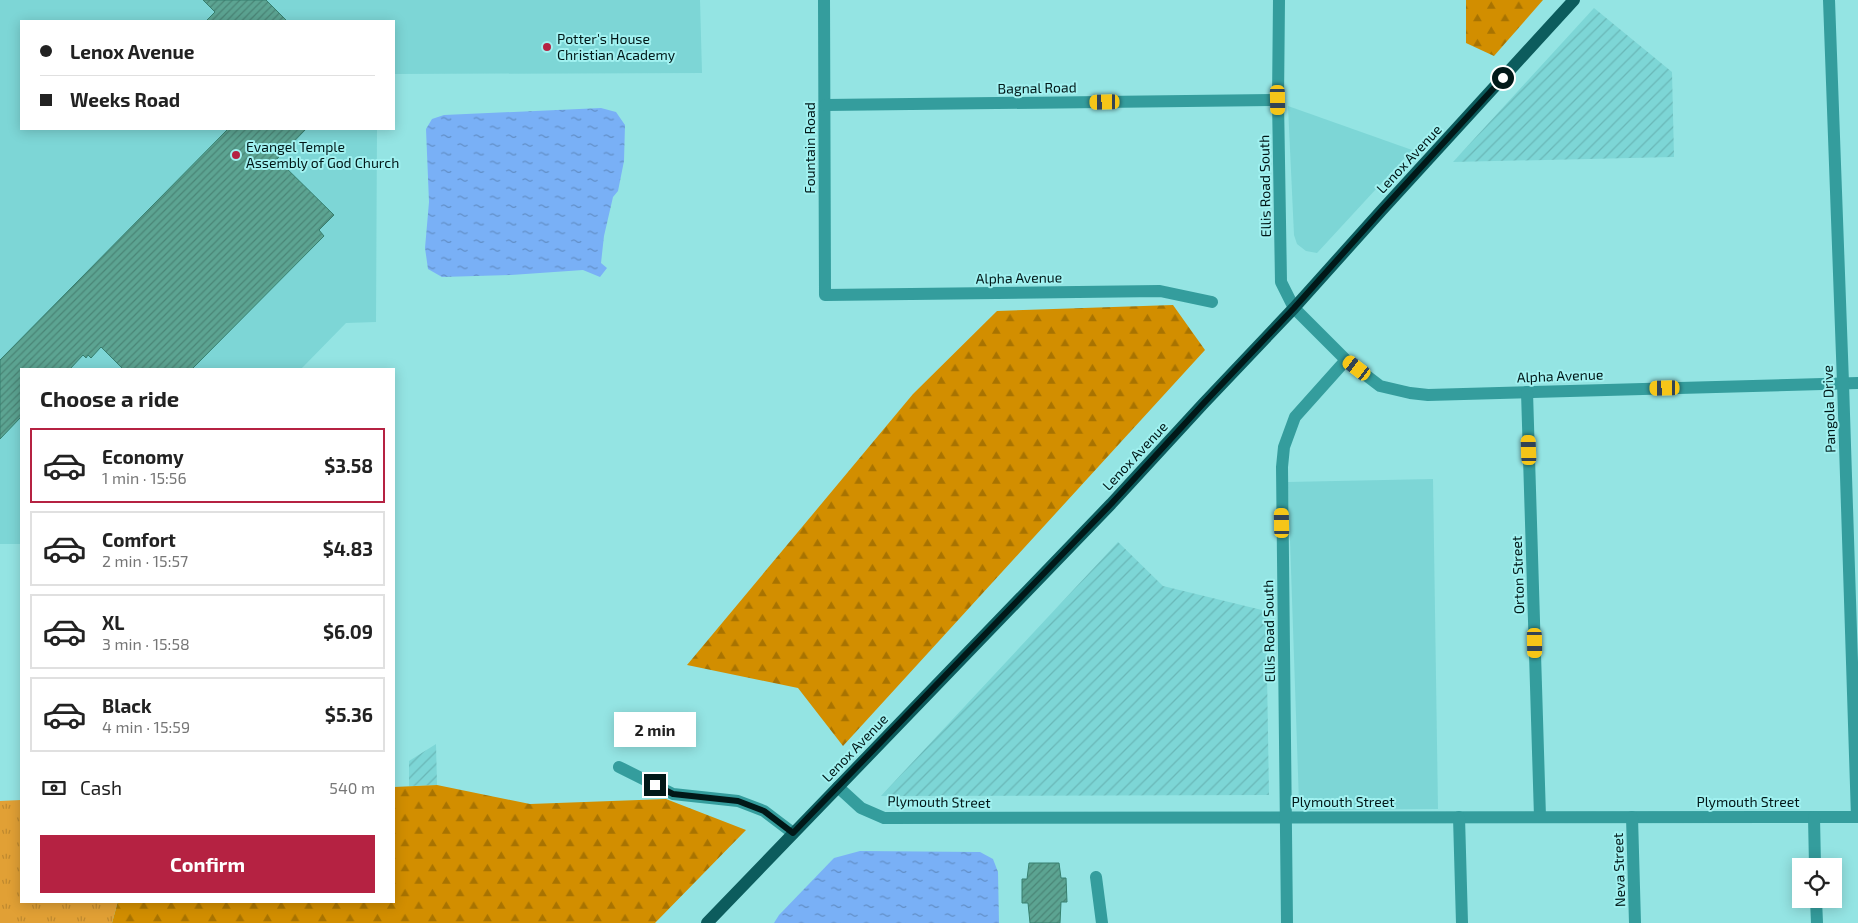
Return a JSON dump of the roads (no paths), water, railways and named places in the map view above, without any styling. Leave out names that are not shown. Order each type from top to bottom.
[{"type":"main road","name":"Lenox Avenue","points":[[707,923],[1105,511],[1294,308],[1574,0]]},
{"type":"street","name":"Fountain Road","points":[[824,0],[825,295]]},
{"type":"street","name":"Ellis Road South","points":[[1279,0],[1278,100],[1281,282],[1294,308]]},
{"type":"street","name":"Pangola Drive","points":[[1828,0],[1858,817]]},
{"type":"street","name":"Bagnal Road","points":[[825,106],[1278,100]]},
{"type":"street","name":"Alpha Avenue","points":[[825,295],[1160,291],[1212,302]]},
{"type":"street","name":"Alpha Avenue","points":[[1294,308],[1346,360],[1380,386],[1410,393],[1428,395],[1858,383]]},
{"type":"street","name":"Ellis Road South","points":[[1287,923],[1282,467],[1284,447],[1295,417],[1346,360]]},
{"type":"street","name":"Orton Street","points":[[1527,392],[1540,817]]},
{"type":"street","points":[[619,767],[673,794],[738,801],[764,811],[793,833]]},
{"type":"street","name":"Plymouth Street","points":[[838,787],[861,808],[884,818],[1858,817]]},
{"type":"street","points":[[1459,817],[1462,923]]},
{"type":"street","name":"Neva Street","points":[[1632,817],[1635,923]]},
{"type":"street","points":[[1814,817],[1815,858]]},
{"type":"street","points":[[1096,877],[1102,923]]},
{"type":"street","points":[[1816,908],[1817,923]]},
{"type":"water","points":[[601,108],[616,112],[625,125],[624,161],[618,191],[613,197],[604,236],[601,263],[607,268],[600,277],[583,270],[442,277],[428,269],[425,248],[429,202],[426,129],[432,119],[444,115]]},
{"type":"water","points":[[860,851],[980,852],[993,859],[998,872],[999,923],[774,923],[779,915],[834,858]]},
{"type":"place","name":"Potter's House Christian Academy","points":[[547,47]]},
{"type":"place","name":"Evangel Temple Assembly of God Church","points":[[236,155]]}]
